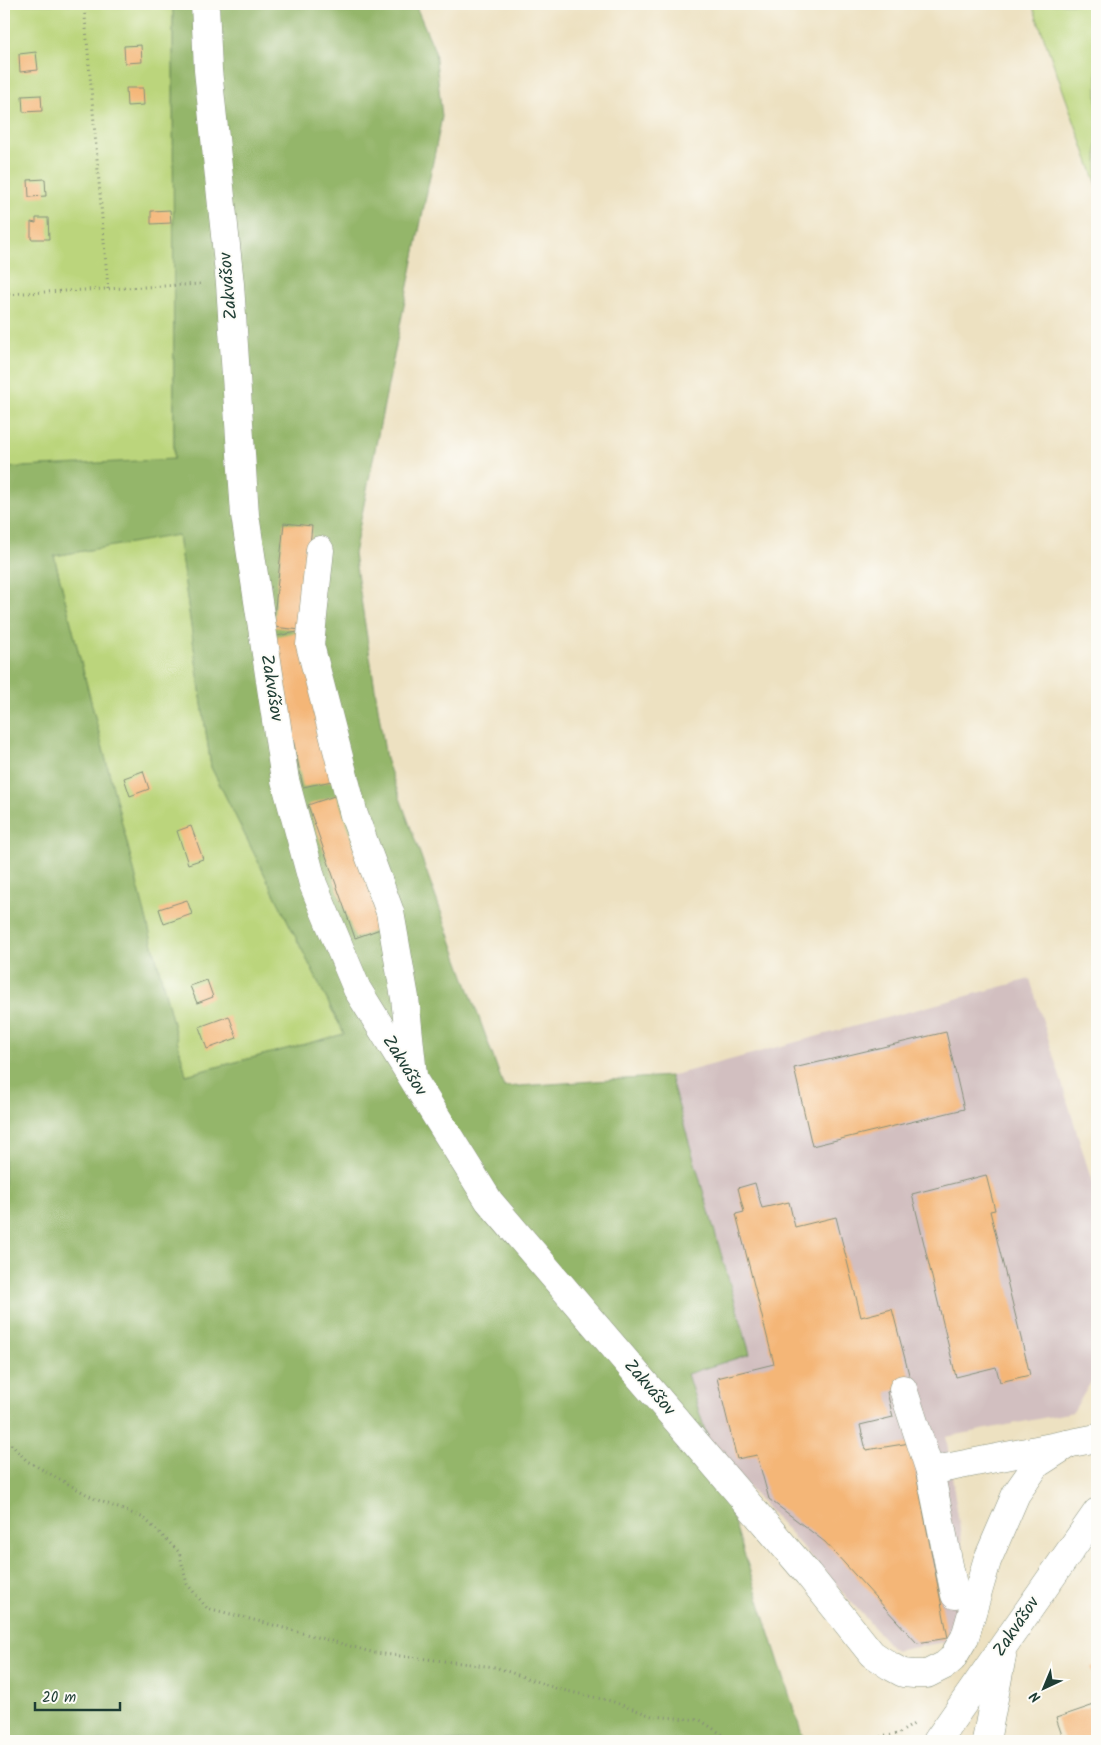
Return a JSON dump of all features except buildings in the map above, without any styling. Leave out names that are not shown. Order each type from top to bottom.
[{"type":"street","name":"Zakvášov","points":[[205,4],[208,70],[230,284],[245,515],[285,780],[313,884],[357,989],[489,1201],[808,1574],[872,1654],[890,1666],[903,1672],[927,1674],[945,1665],[952,1659],[965,1637],[987,1561],[1016,1494],[1037,1464],[1068,1444]]},
{"type":"street","points":[[320,550],[310,645],[354,814],[390,912],[405,998],[414,1082]]},
{"type":"street","points":[[903,1389],[930,1471],[955,1595]]},
{"type":"street","name":"Zakvášov","points":[[930,1471],[1097,1438]]},
{"type":"street","name":"Zakvášov","points":[[937,1741],[1097,1512]]},
{"type":"street","points":[[986,1741],[1003,1647]]},
{"type":"path","points":[[84,4],[108,289]]},
{"type":"path","points":[[4,294],[230,284]]},
{"type":"path","points":[[4,1436],[26,1461],[95,1499],[144,1518],[179,1552],[186,1584],[207,1608],[273,1624],[375,1653],[495,1667],[558,1689],[611,1700],[652,1716],[700,1720],[732,1741]]},
{"type":"path","points":[[866,1741],[898,1734],[916,1723]]},
{"type":"shaded area","points":[[1030,979],[1097,1198],[1097,1372],[1073,1412],[946,1437],[976,1636],[895,1651],[709,1443],[687,1374],[749,1354],[670,1076]]},
{"type":"green space","points":[[4,4],[173,4],[174,460],[4,468]]},
{"type":"green space","points":[[173,4],[415,4],[435,51],[442,117],[354,554],[386,759],[504,1087],[670,1076],[750,1354],[687,1374],[804,1741],[4,1741],[4,468],[174,459]],"holes":[[[178,535],[211,767],[344,1034],[186,1075],[54,556]]]},
{"type":"green space","points":[[1032,4],[1086,4],[1097,35],[1097,185]]},
{"type":"green space","points":[[178,534],[211,767],[344,1034],[186,1075],[54,556]]}]
